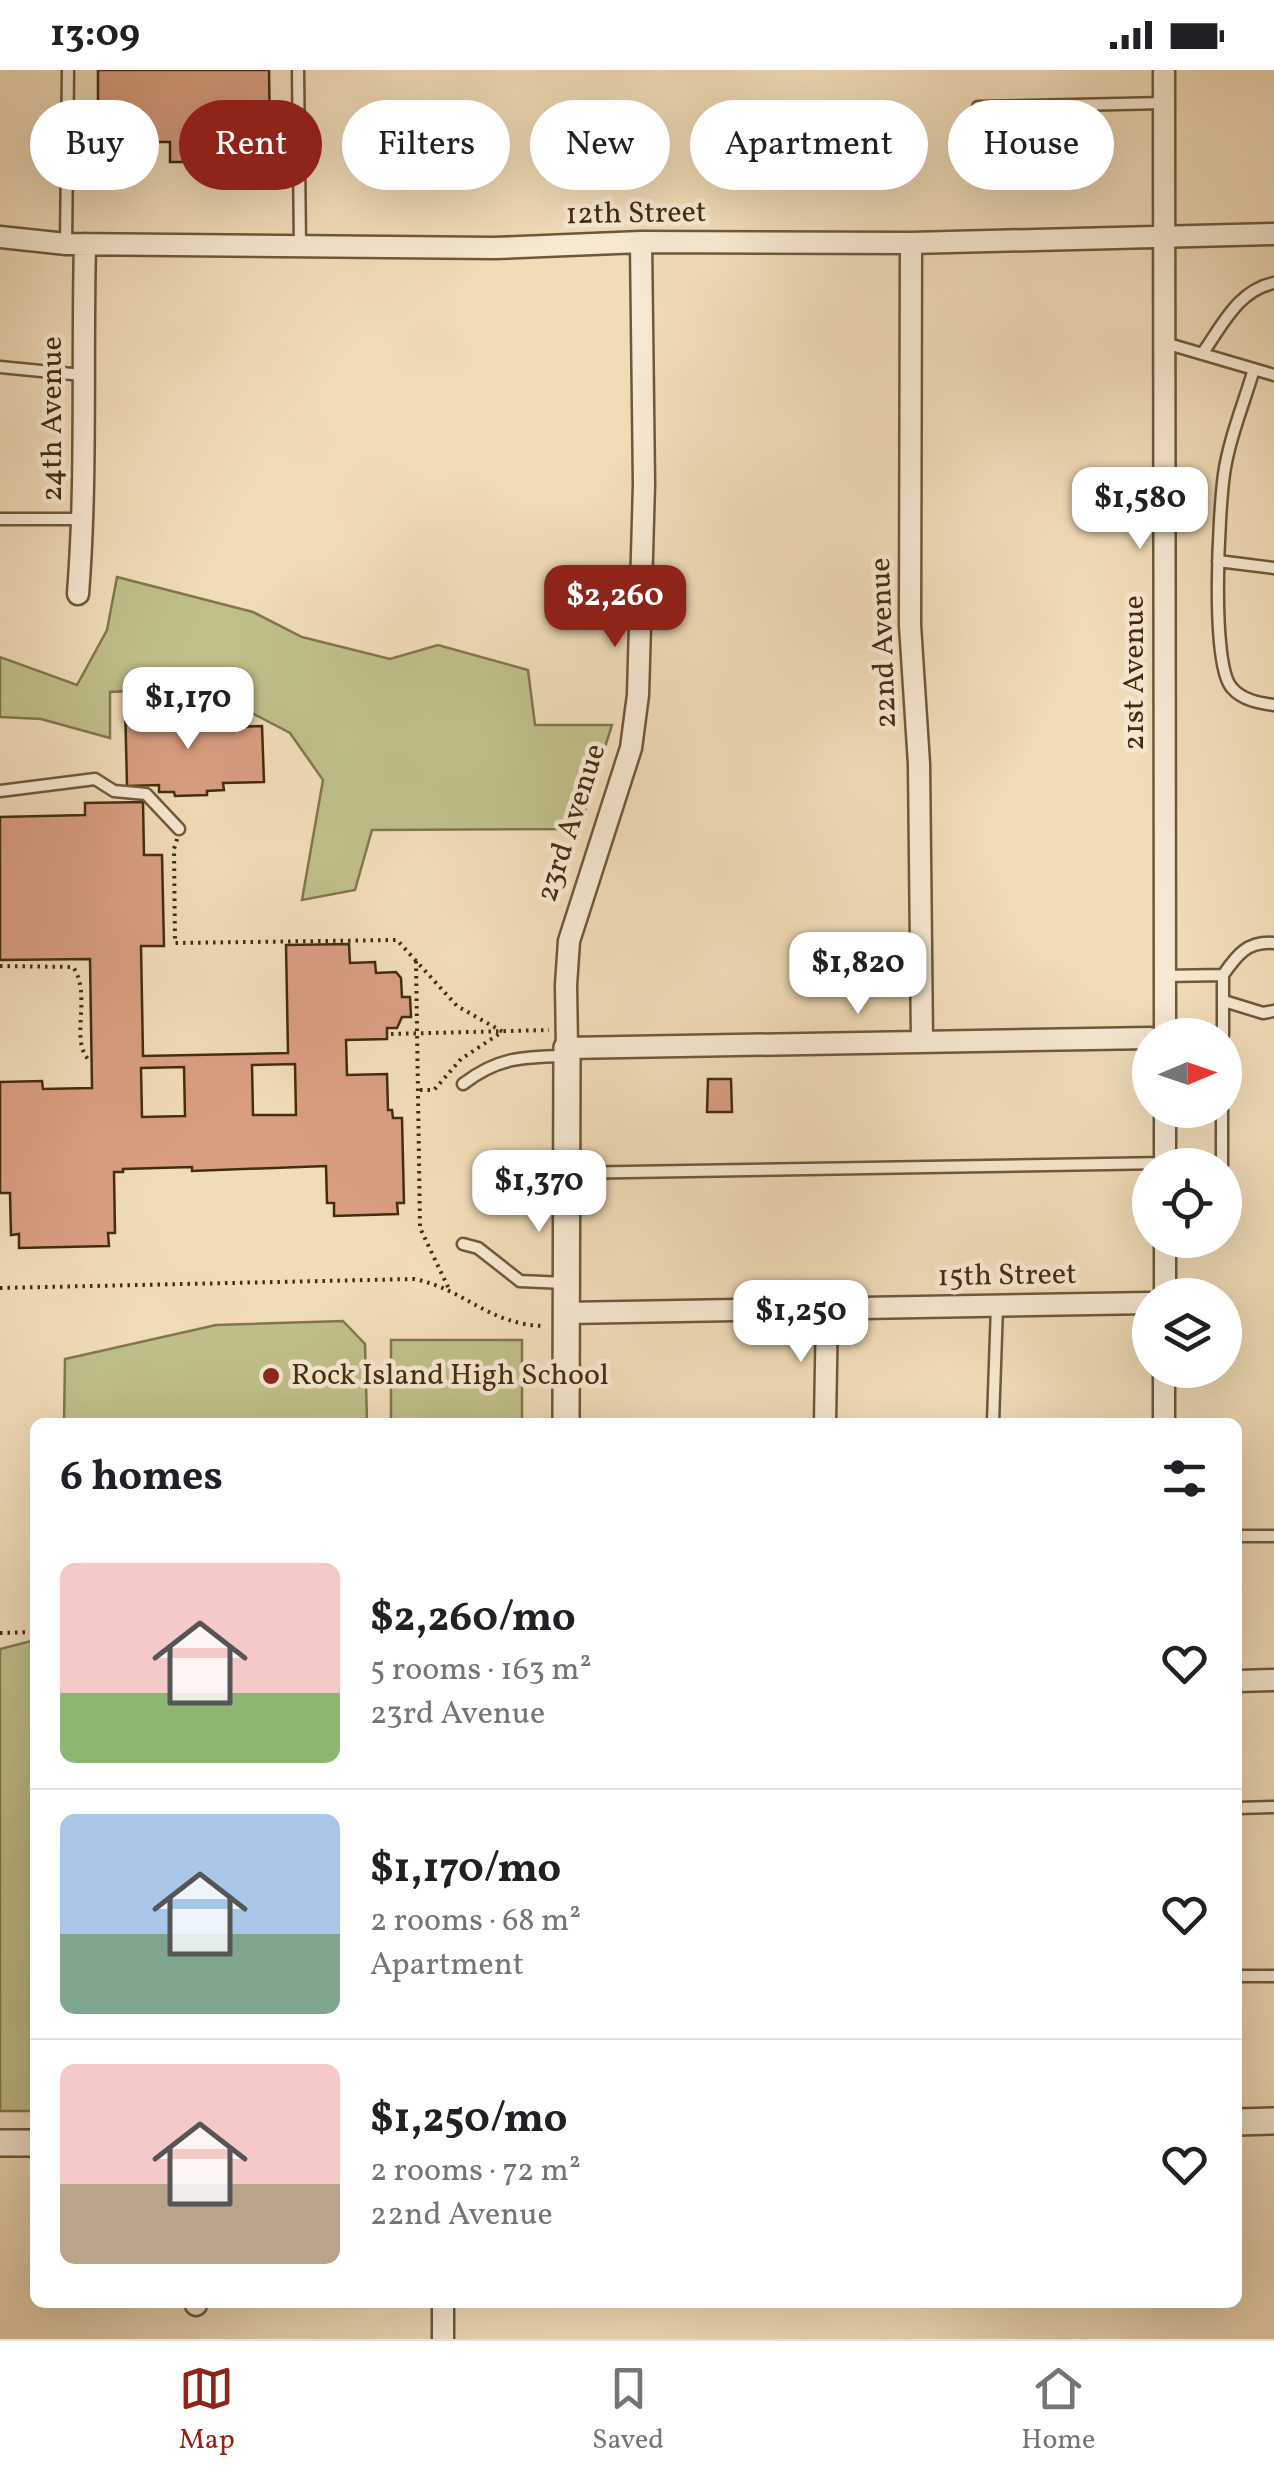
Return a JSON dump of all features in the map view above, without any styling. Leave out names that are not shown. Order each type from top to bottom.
[{"type":"street","name":"21st Avenue","points":[[1164,70],[1166,1018]]},
{"type":"street","name":"12th Street","points":[[0,237],[76,244],[495,248],[641,242],[911,242],[1274,234]]},
{"type":"street","name":"23rd Avenue","points":[[566,1418],[557,1319],[566,1283],[561,1044],[569,940],[630,748],[638,695],[644,484],[641,242]]},
{"type":"street","name":"22nd Avenue","points":[[911,242],[910,625],[919,764],[922,1041]]},
{"type":"street","name":"24th Avenue","points":[[76,244],[84,519],[78,594]]},
{"type":"street","points":[[561,1044],[1132,1038]]},
{"type":"street","name":"15th Street","points":[[557,1319],[827,1309],[1132,1304]]},
{"type":"street","points":[[825,1418],[827,1309]]},
{"type":"street","points":[[1164,1388],[1164,1418]]},
{"type":"street","points":[[1242,1681],[1274,1680]]},
{"type":"street","points":[[1242,2122],[1274,2121]]},
{"type":"street","points":[[0,2144],[30,2143]]},
{"type":"street","points":[[443,2308],[443,2339]]},
{"type":"lane","points":[[68,70],[76,244]]},
{"type":"lane","points":[[298,70],[300,246]]},
{"type":"lane","points":[[1114,104],[1164,103]]},
{"type":"lane","points":[[1202,354],[1240,299],[1258,286],[1274,283]]},
{"type":"lane","points":[[1165,343],[1274,375]]},
{"type":"lane","points":[[0,367],[82,375]]},
{"type":"lane","points":[[1254,369],[1224,470],[1218,561],[1222,668],[1229,686],[1241,696],[1274,705]]},
{"type":"lane","points":[[0,519],[84,519]]},
{"type":"lane","points":[[1218,561],[1274,568]]},
{"type":"lane","points":[[0,791],[95,779],[114,791],[146,794],[179,830]]},
{"type":"lane","points":[[1224,1018],[1223,975],[1239,951],[1261,942],[1274,943]]},
{"type":"lane","points":[[1165,976],[1223,975]]},
{"type":"lane","points":[[1224,1001],[1263,1013],[1274,1011]]},
{"type":"lane","points":[[463,1084],[509,1058],[561,1044]]},
{"type":"lane","points":[[566,1174],[1132,1165]]},
{"type":"lane","points":[[463,1244],[478,1248],[520,1281],[566,1283]]},
{"type":"lane","points":[[993,1418],[997,1306]]},
{"type":"lane","points":[[1242,1536],[1274,1536]]},
{"type":"lane","points":[[1242,1808],[1274,1807]]},
{"type":"lane","points":[[1242,1976],[1274,1976]]},
{"type":"path","points":[[179,830],[174,849],[175,942],[396,940],[457,1006],[503,1032]]},
{"type":"path","points":[[416,961],[420,1228],[450,1290]]},
{"type":"path","points":[[0,966],[72,967],[81,986],[81,1048],[88,1058]]},
{"type":"path","points":[[391,1034],[503,1032],[561,1044]]},
{"type":"path","points":[[418,1090],[434,1090],[461,1059],[503,1032]]},
{"type":"path","points":[[0,1288],[414,1280],[450,1290],[486,1313],[507,1321],[557,1319]]},
{"type":"path","points":[[0,1633],[30,1632]]},
{"type":"shaded area","points":[[117,577],[253,612],[302,637],[390,659],[438,645],[528,670],[535,725],[612,725],[579,829],[372,830],[355,890],[302,900],[323,780],[290,733],[246,710],[189,711],[183,688],[110,692],[110,738],[41,719],[0,717],[0,657],[77,685],[107,630]]},
{"type":"shaded area","points":[[343,1321],[365,1344],[367,1418],[64,1418],[65,1359],[216,1325]]},
{"type":"shaded area","points":[[391,1340],[522,1340],[522,1418],[391,1418]]},
{"type":"shaded area","points":[[30,1641],[30,2111],[0,2111],[0,1649]]},
{"type":"building","points":[[98,70],[269,70],[269,100],[179,100],[179,162],[170,162],[170,142],[159,142],[159,100],[98,100]]},
{"type":"building","points":[[180,701],[180,728],[262,726],[264,782],[223,783],[224,790],[207,791],[207,795],[175,796],[174,792],[159,792],[159,785],[127,786],[125,702]]},
{"type":"building","points":[[143,802],[144,855],[162,855],[164,946],[141,946],[143,1056],[288,1053],[286,945],[349,944],[350,963],[375,962],[376,973],[396,972],[401,978],[402,997],[410,997],[411,1017],[402,1017],[397,1028],[387,1028],[387,1039],[346,1040],[347,1075],[387,1074],[388,1110],[392,1110],[393,1118],[402,1118],[404,1203],[397,1203],[398,1214],[334,1216],[334,1203],[327,1203],[326,1166],[192,1171],[192,1167],[123,1169],[114,1172],[115,1233],[108,1233],[109,1246],[19,1248],[19,1234],[11,1235],[10,1193],[0,1193],[0,1082],[42,1081],[43,1089],[92,1088],[90,959],[0,960],[0,817],[85,815],[85,803]],"holes":[[[295,1064],[296,1115],[253,1115],[252,1065]],[[184,1067],[185,1116],[142,1117],[141,1068]]]},
{"type":"building","points":[[708,1079],[731,1079],[732,1112],[707,1112]]},
{"type":"place","name":"Rock Island High School","points":[[271,1376]]}]
